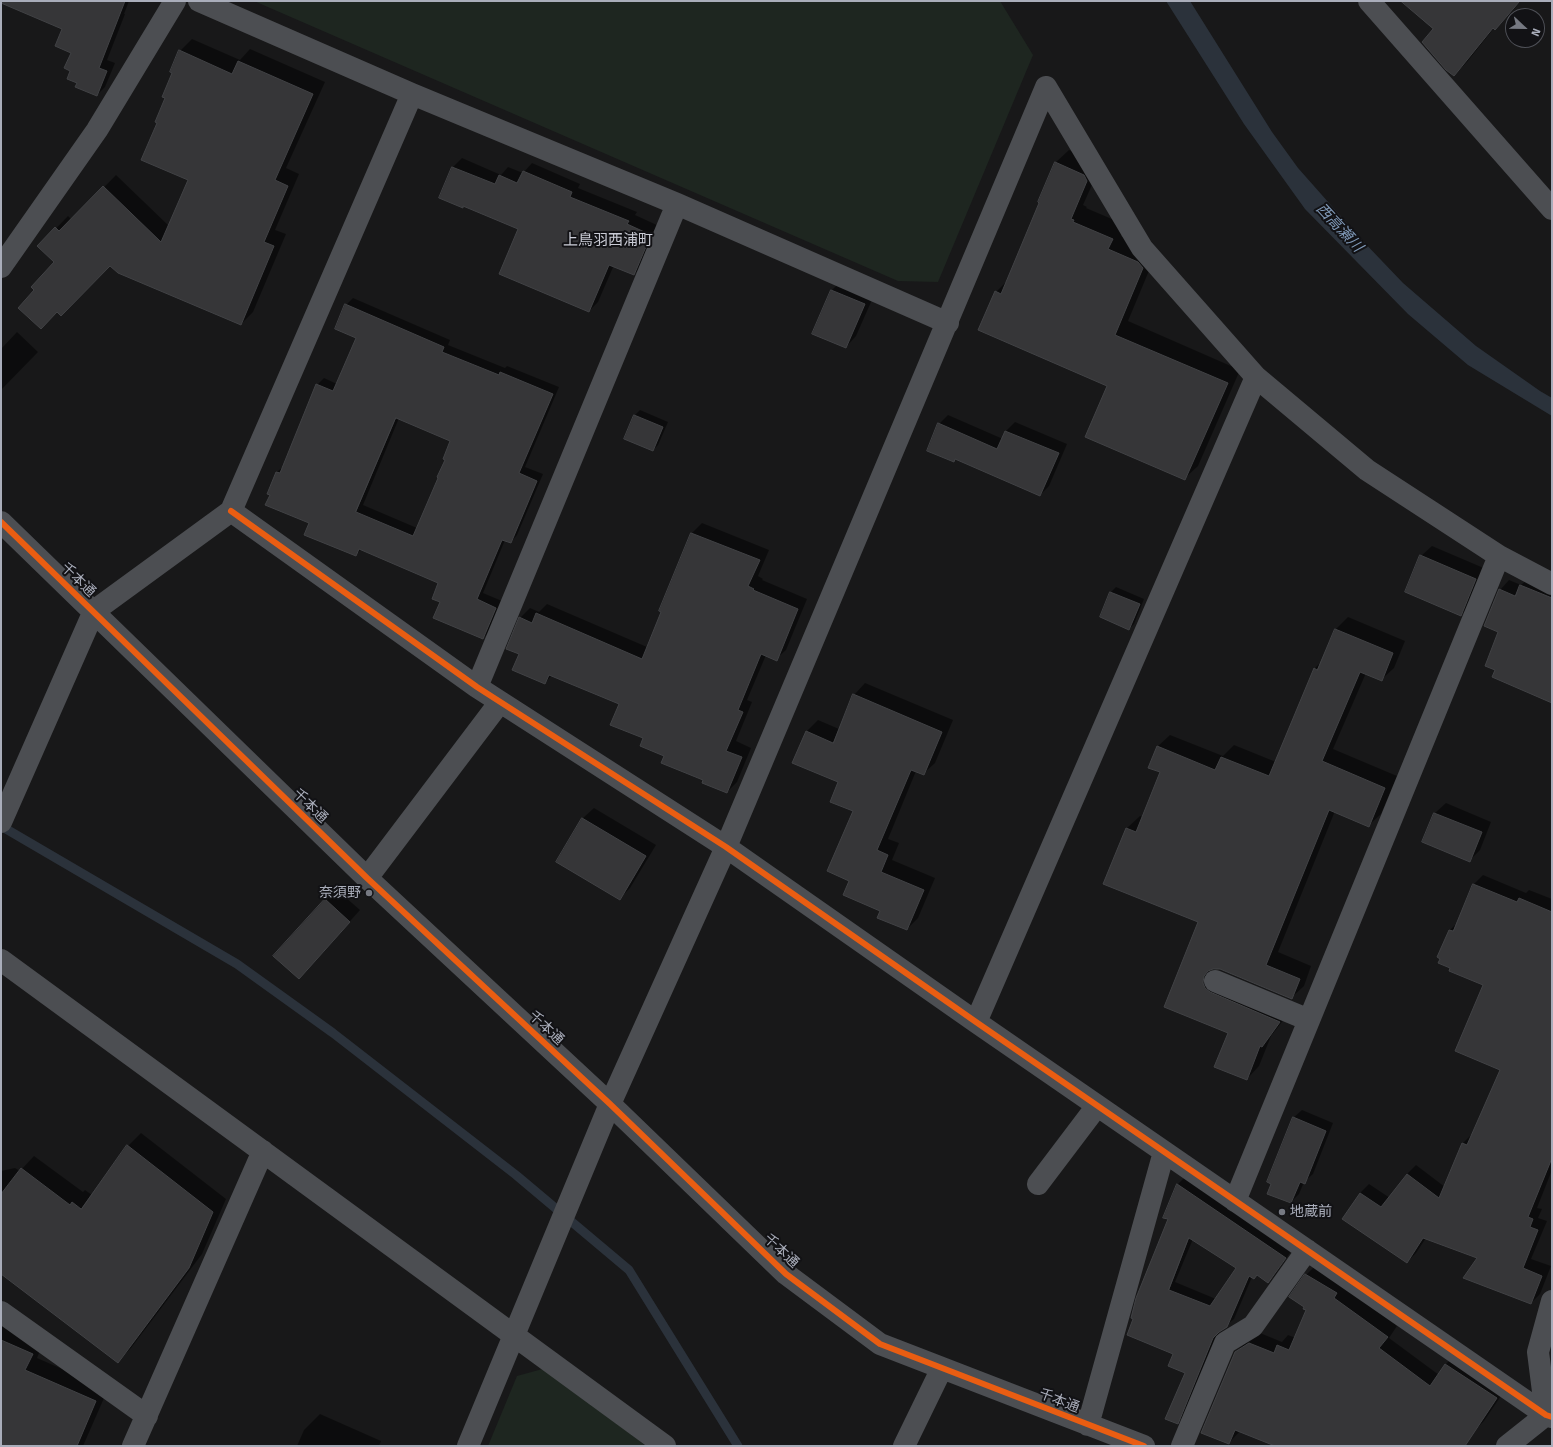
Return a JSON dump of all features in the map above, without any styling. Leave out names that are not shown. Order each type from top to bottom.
[{"type":"street","points":[[1,267],[97,130],[175,1]]},
{"type":"street","points":[[200,1],[412,94],[677,204],[948,322]]},
{"type":"street","points":[[1369,1],[1551,206]]},
{"type":"street","points":[[468,1446],[610,1104],[726,847],[1046,87],[1142,248],[1256,377],[1367,470],[1500,556],[1552,584]]},
{"type":"street","points":[[1,822],[94,611],[231,511],[412,94]]},
{"type":"street","points":[[477,687],[677,204]]},
{"type":"street","points":[[976,1022],[1256,377]]},
{"type":"street","points":[[231,511],[477,687],[726,847],[1097,1106],[1549,1416]]},
{"type":"street","name":"千本通","points":[[1,522],[367,878],[610,1104],[786,1274],[880,1344],[1144,1446]]},
{"type":"street","points":[[1235,1201],[1500,556]]},
{"type":"street","points":[[367,878],[500,702]]},
{"type":"street","points":[[1,960],[665,1446]]},
{"type":"street","points":[[1215,981],[1309,1020]]},
{"type":"street","points":[[1038,1184],[1097,1106]]},
{"type":"street","points":[[133,1446],[263,1151]]},
{"type":"street","points":[[1088,1425],[1164,1152]]},
{"type":"street","points":[[1182,1446],[1225,1342],[1253,1326],[1307,1250]]},
{"type":"street","points":[[1549,1416],[1538,1352],[1552,1301]]},
{"type":"street","points":[[1,1312],[147,1416]]},
{"type":"street","points":[[904,1446],[942,1368]]},
{"type":"street","points":[[1507,1446],[1549,1416]]},
{"type":"shaded area","points":[[254,1],[1000,1],[1033,55],[938,282],[898,281]]},
{"type":"shaded area","points":[[546,1368],[646,1446],[488,1446],[517,1376]]},
{"type":"water","name":"西高瀬川","points":[[1166,1],[1190,1],[1272,132],[1298,168],[1360,238],[1403,283],[1476,346],[1552,398],[1552,416],[1468,365],[1408,314],[1305,209],[1244,124]]},
{"type":"building","points":[[1,1],[125,1],[99,68],[107,71],[97,96],[75,87],[77,83],[67,79],[70,71],[64,68],[71,53],[55,46],[62,29],[1,3]]},
{"type":"building","points":[[1401,1],[1520,1],[1514,8],[1505,8],[1505,18],[1495,30],[1493,28],[1454,76],[1446,70],[1422,42],[1433,29]]},
{"type":"building","points":[[179,50],[232,74],[238,61],[313,94],[275,180],[288,186],[264,242],[274,246],[241,325],[118,273],[110,266],[61,316],[57,312],[41,329],[18,308],[34,290],[31,287],[54,262],[37,246],[55,227],[59,231],[103,186],[161,242],[188,180],[141,160],[157,123],[155,122],[165,98],[162,97],[172,73],[170,72]]},
{"type":"building","points":[[1055,162],[1084,175],[1087,181],[1071,219],[1074,220],[1073,222],[1113,239],[1108,249],[1138,262],[1143,268],[1115,335],[1228,383],[1185,480],[1085,437],[1107,386],[978,330],[995,291],[1001,294]]},
{"type":"building","points":[[452,167],[495,184],[499,175],[517,183],[523,171],[572,192],[570,197],[629,221],[627,224],[651,235],[634,275],[609,265],[589,312],[499,274],[518,229],[463,206],[463,208],[439,198]]},
{"type":"building","points":[[831,290],[865,304],[846,348],[812,334]]},
{"type":"building","points":[[345,304],[444,347],[442,352],[499,375],[500,372],[553,394],[519,473],[537,481],[511,543],[502,540],[477,599],[496,608],[483,639],[433,618],[440,602],[432,599],[438,583],[359,549],[356,556],[304,535],[309,523],[265,505],[270,495],[267,494],[276,472],[280,473],[316,384],[333,391],[356,338],[335,329]],"holes":[[[396,418],[450,441],[443,459],[445,460],[437,477],[438,478],[413,536],[356,512]]]},
{"type":"building","points":[[634,415],[663,427],[653,451],[624,439]]},
{"type":"building","points":[[938,423],[997,449],[1005,431],[1059,453],[1040,496],[955,459],[954,462],[927,451]]},
{"type":"building","points":[[691,533],[760,560],[748,586],[754,589],[753,590],[798,609],[777,661],[761,654],[738,710],[743,712],[726,751],[742,757],[727,793],[702,783],[703,780],[661,763],[664,756],[640,746],[643,738],[610,725],[619,704],[549,675],[545,684],[512,670],[519,654],[506,649],[519,617],[532,623],[536,613],[642,659],[661,612],[659,611]]},
{"type":"building","points":[[1420,555],[1476,579],[1461,616],[1405,592]]},
{"type":"building","points":[[1520,585],[1552,598],[1552,703],[1492,677],[1495,670],[1485,666],[1498,632],[1484,626],[1499,589],[1515,596]]},
{"type":"building","points":[[1110,592],[1140,604],[1129,630],[1100,617]]},
{"type":"building","points":[[1335,629],[1393,653],[1382,681],[1360,672],[1322,761],[1385,788],[1369,827],[1329,810],[1266,965],[1300,979],[1292,999],[1220,969],[1208,971],[1204,976],[1203,983],[1205,988],[1210,992],[1280,1022],[1262,1047],[1260,1046],[1247,1080],[1214,1067],[1228,1033],[1164,1007],[1198,922],[1103,884],[1126,828],[1136,832],[1160,772],[1148,768],[1157,746],[1215,770],[1221,757],[1269,776],[1314,668],[1317,670]]},
{"type":"building","points":[[853,694],[942,732],[924,775],[911,770],[877,850],[888,855],[881,872],[924,890],[907,930],[877,918],[880,911],[843,895],[849,881],[827,871],[853,811],[830,802],[838,782],[792,763],[806,731],[833,743]]},
{"type":"building","points":[[1434,813],[1482,832],[1470,862],[1422,842]]},
{"type":"building","points":[[582,818],[646,856],[620,900],[556,862]]},
{"type":"building","points":[[1473,884],[1517,902],[1519,898],[1552,912],[1552,1158],[1528,1217],[1533,1219],[1530,1227],[1538,1230],[1523,1268],[1542,1276],[1531,1304],[1463,1278],[1477,1258],[1423,1238],[1407,1263],[1342,1219],[1360,1193],[1381,1207],[1407,1174],[1439,1198],[1462,1143],[1467,1145],[1500,1070],[1455,1051],[1483,985],[1449,971],[1450,968],[1438,963],[1440,959],[1437,957],[1449,930],[1453,931]]},
{"type":"building","points":[[325,899],[350,922],[299,979],[273,956]]},
{"type":"building","points":[[1293,1117],[1326,1131],[1305,1184],[1300,1182],[1291,1203],[1267,1194],[1271,1184],[1267,1182]]},
{"type":"building","points":[[127,1145],[213,1212],[189,1268],[118,1363],[1,1274],[1,1194],[21,1168],[70,1205],[72,1202],[81,1209]]},
{"type":"building","points":[[1177,1184],[1286,1258],[1268,1283],[1257,1275],[1254,1279],[1249,1276],[1227,1327],[1213,1338],[1178,1424],[1165,1419],[1185,1373],[1168,1366],[1173,1354],[1127,1335],[1133,1319],[1131,1318],[1136,1298],[1168,1219],[1163,1218]],"holes":[[[1189,1238],[1236,1268],[1210,1306],[1169,1290]]]},
{"type":"building","points":[[1305,1274],[1337,1293],[1334,1298],[1388,1337],[1379,1348],[1430,1386],[1445,1364],[1497,1398],[1465,1446],[1275,1446],[1235,1430],[1229,1444],[1201,1433],[1235,1352],[1249,1343],[1274,1353],[1277,1345],[1289,1350],[1306,1310],[1289,1297]]},
{"type":"building","points":[[1,1340],[33,1354],[25,1370],[96,1401],[77,1446],[1,1446]]},
{"type":"waterway","points":[[1,826],[237,964],[333,1033],[516,1175],[629,1270],[738,1446]]},
{"type":"cycle path","points":[[231,511],[477,687],[726,847],[976,1022],[1546,1415],[1552,1417]]},
{"type":"cycle path","points":[[1,522],[367,878],[610,1104],[786,1274],[880,1344],[1144,1446]]},
{"type":"place","name":"奈須野","points":[[369,893]]},
{"type":"place","name":"地蔵前","points":[[1282,1212]]},
{"type":"district","name":"上鳥羽西浦町","points":[[608,241]]}]
